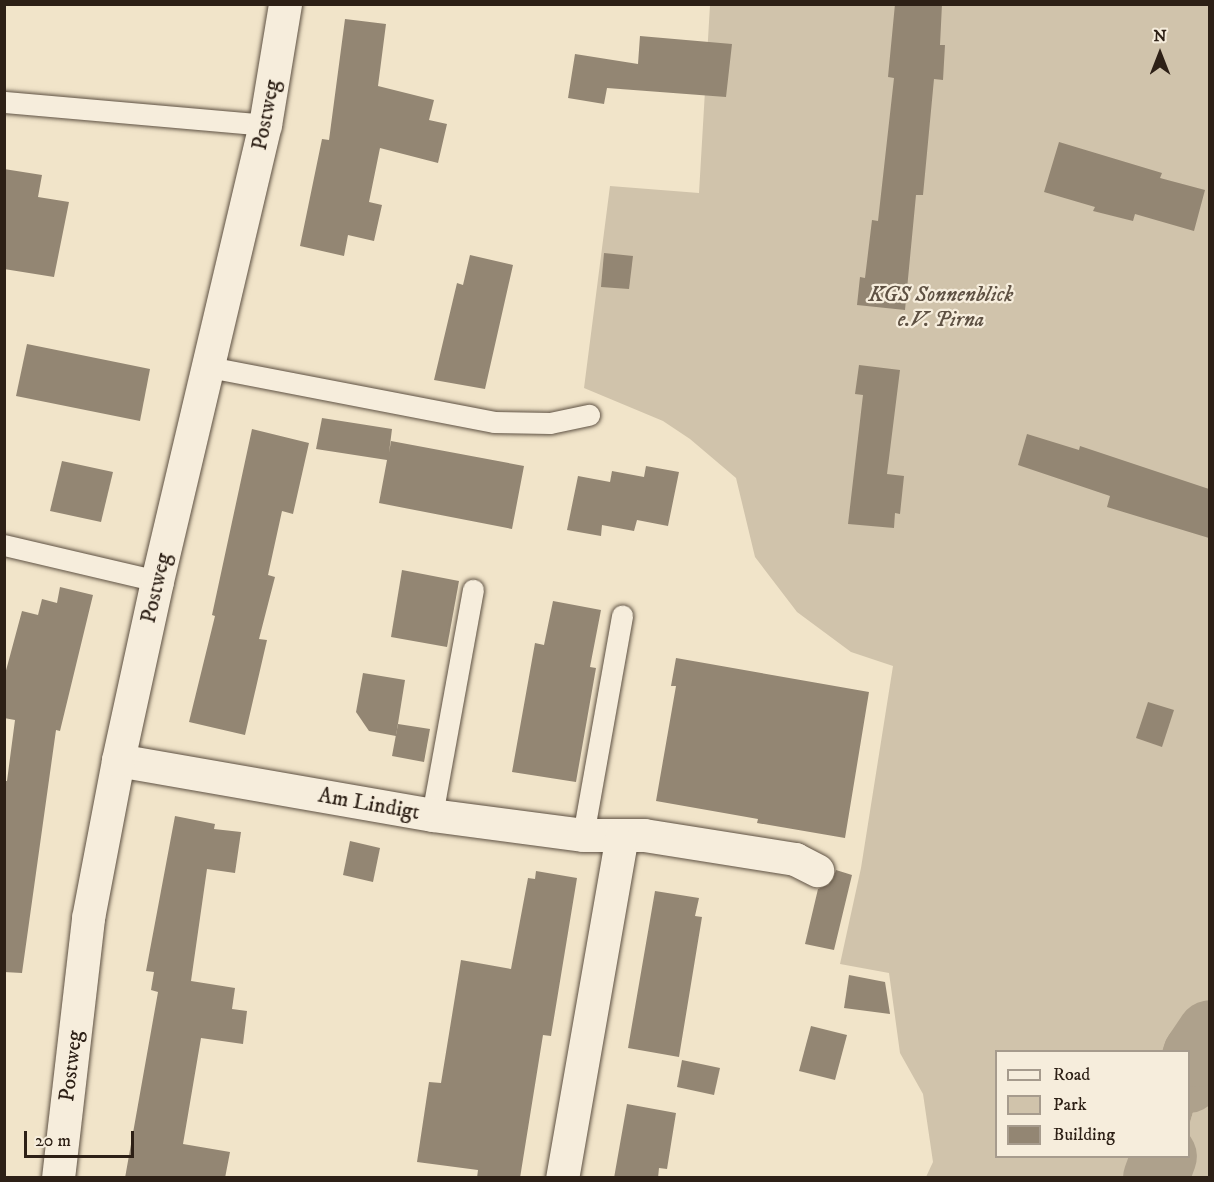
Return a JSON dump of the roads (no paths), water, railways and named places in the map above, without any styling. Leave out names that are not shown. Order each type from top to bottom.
[{"type":"street","name":"Postweg","points":[[58,1178],[88,918],[118,760],[157,581],[265,125],[285,4]]},
{"type":"street","name":"Am Lindigt","points":[[118,760],[432,815],[583,835],[644,835],[795,859],[818,870]]},
{"type":"street","points":[[562,1178],[622,835]]},
{"type":"lane","points":[[4,102],[265,125]]},
{"type":"lane","points":[[208,367],[494,422],[550,423],[589,415]]},
{"type":"lane","points":[[4,545],[157,581]]},
{"type":"lane","points":[[432,815],[473,590]]},
{"type":"lane","points":[[583,835],[622,615]]},
{"type":"waterway","points":[[1190,1074],[1196,1054],[1210,1033]]},
{"type":"waterway","points":[[1156,1178],[1163,1158]]},
{"type":"park label","name":"KGS Sonnenblick e.V. Pirna","points":[[941,306]]}]
